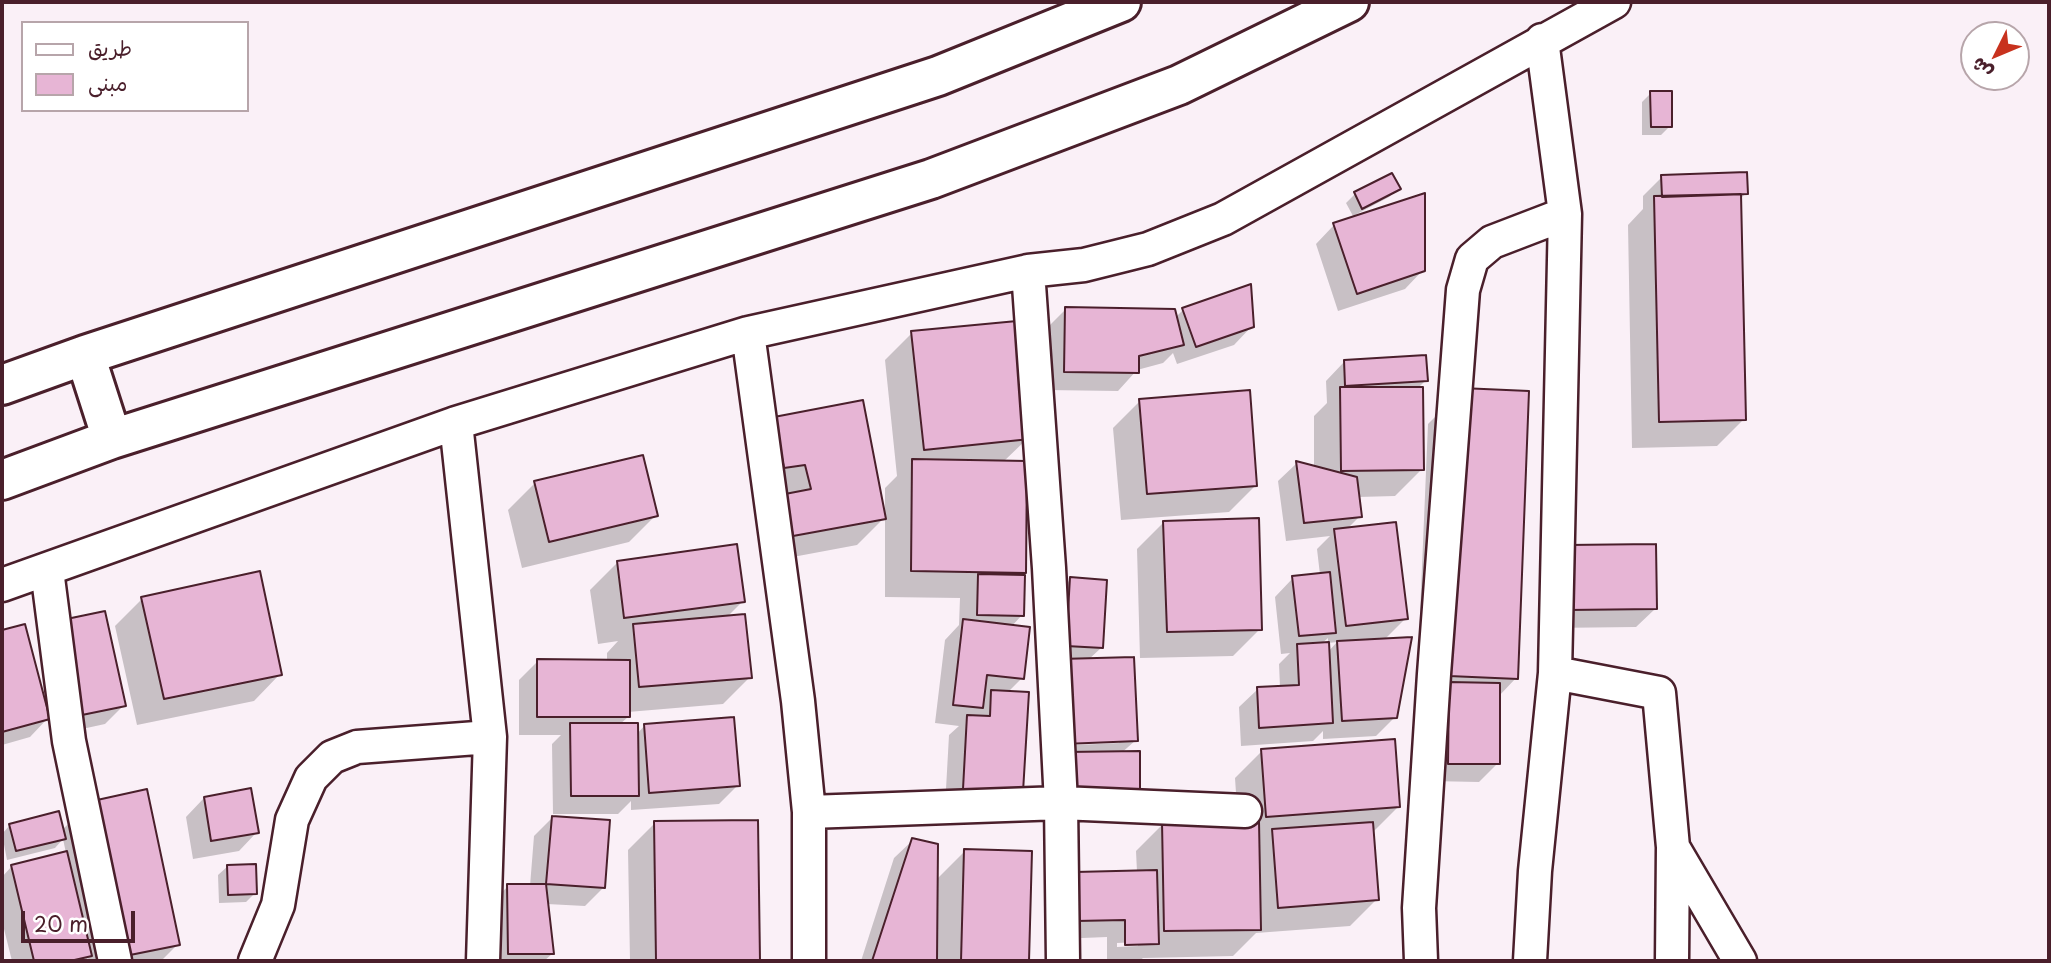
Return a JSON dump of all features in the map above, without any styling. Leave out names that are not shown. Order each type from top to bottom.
[{"type":"main road","points":[[2,386],[85,355],[938,76],[1121,2]]},
{"type":"main road","points":[[2,480],[112,439],[931,179],[1179,86],[1349,2]]},
{"type":"main road","points":[[85,355],[112,439]]},
{"type":"street","points":[[2,585],[456,423],[748,333],[1028,271],[1084,265],[1148,249],[1223,219],[1614,2]]},
{"type":"street","points":[[1530,961],[1535,871],[1555,673],[1565,214],[1542,40]]},
{"type":"street","points":[[1420,961],[1419,908],[1463,290],[1472,259],[1492,242],[1565,214]]},
{"type":"street","points":[[1028,271],[1049,568],[1061,803],[1063,961]]},
{"type":"street","points":[[748,333],[797,701],[809,813],[809,961]]},
{"type":"street","points":[[456,423],[490,737],[483,961]]},
{"type":"street","points":[[47,570],[69,741],[115,961]]},
{"type":"street","points":[[1555,673],[1659,693],[1673,847],[1672,961]]},
{"type":"street","points":[[255,961],[278,905],[292,820],[311,778],[332,757],[357,747],[490,737]]},
{"type":"street","points":[[809,813],[1061,803],[1245,811]]},
{"type":"street","points":[[1673,847],[1740,961]]},
{"type":"building","points":[[1650,91],[1672,91],[1672,127],[1651,127]]},
{"type":"building","points":[[1747,172],[1748,194],[1662,197],[1661,175]]},
{"type":"building","points":[[1392,173],[1401,189],[1362,209],[1354,192]]},
{"type":"building","points":[[1425,193],[1425,271],[1357,294],[1333,223]]},
{"type":"building","points":[[1741,194],[1746,420],[1659,422],[1654,196]]},
{"type":"building","points":[[1251,284],[1254,327],[1196,347],[1182,308]]},
{"type":"building","points":[[1065,307],[1175,309],[1184,345],[1139,356],[1139,373],[1064,372]]},
{"type":"building","points":[[1017,321],[1030,439],[924,450],[911,331]]},
{"type":"building","points":[[1426,355],[1428,381],[1345,386],[1344,360]]},
{"type":"building","points":[[1340,387],[1423,387],[1424,470],[1341,471]]},
{"type":"building","points":[[1461,388],[1529,391],[1518,679],[1449,676]]},
{"type":"building","points":[[1250,390],[1257,486],[1147,494],[1139,399]]},
{"type":"building","points":[[863,400],[886,519],[793,536],[785,494],[811,489],[805,465],[784,468],[774,417]]},
{"type":"building","points":[[643,455],[658,516],[549,542],[534,481]]},
{"type":"building","points":[[912,459],[1027,461],[1026,573],[911,571]]},
{"type":"building","points":[[1296,461],[1357,477],[1362,517],[1304,523]]},
{"type":"building","points":[[1259,518],[1262,630],[1167,632],[1163,521]]},
{"type":"building","points":[[1396,522],[1408,619],[1346,626],[1334,529]]},
{"type":"building","points":[[737,544],[745,602],[624,618],[617,561]]},
{"type":"building","points":[[1656,544],[1657,609],[1567,610],[1567,545]]},
{"type":"building","points":[[260,571],[282,675],[164,699],[141,597]]},
{"type":"building","points":[[1330,572],[1336,633],[1299,636],[1292,576]]},
{"type":"building","points":[[978,574],[1025,575],[1024,616],[977,615]]},
{"type":"building","points":[[1070,577],[1107,580],[1103,648],[1066,646]]},
{"type":"building","points":[[105,611],[126,706],[77,716],[57,621]]},
{"type":"building","points":[[745,614],[752,678],[639,687],[633,624]]},
{"type":"building","points":[[963,619],[1030,627],[1024,679],[987,675],[983,708],[953,705]]},
{"type":"building","points":[[25,624],[50,719],[2,732],[2,630]]},
{"type":"building","points":[[1412,637],[1397,718],[1342,721],[1337,641]]},
{"type":"building","points":[[1329,642],[1333,723],[1259,728],[1257,687],[1299,685],[1297,644]]},
{"type":"building","points":[[1134,657],[1138,741],[1064,744],[1060,659]]},
{"type":"building","points":[[537,659],[630,660],[630,717],[537,717]]},
{"type":"building","points":[[1449,682],[1500,683],[1500,764],[1448,764]]},
{"type":"building","points":[[991,690],[1029,692],[1023,792],[963,789],[967,715],[990,716]]},
{"type":"building","points":[[734,717],[740,786],[649,793],[644,724]]},
{"type":"building","points":[[570,723],[638,723],[639,796],[571,796]]},
{"type":"building","points":[[1395,739],[1400,807],[1266,817],[1261,749]]},
{"type":"building","points":[[1140,751],[1140,799],[1067,799],[1067,752]]},
{"type":"building","points":[[251,788],[259,833],[211,841],[204,797]]},
{"type":"building","points":[[147,789],[180,945],[120,957],[88,802]]},
{"type":"building","points":[[59,811],[66,839],[16,851],[9,824]]},
{"type":"building","points":[[552,816],[610,820],[605,888],[546,884]]},
{"type":"building","points":[[758,820],[760,961],[656,961],[654,821]]},
{"type":"building","points":[[1259,821],[1261,930],[1164,931],[1162,822]]},
{"type":"building","points":[[1373,822],[1379,900],[1278,908],[1272,829]]},
{"type":"building","points":[[912,838],[938,844],[937,961],[872,961]]},
{"type":"building","points":[[964,849],[1032,851],[1029,961],[961,961]]},
{"type":"building","points":[[67,851],[92,956],[70,961],[34,961],[11,865]]},
{"type":"building","points":[[256,864],[257,894],[228,895],[227,865]]},
{"type":"building","points":[[1157,870],[1159,944],[1125,945],[1125,920],[1076,921],[1075,872]]},
{"type":"building","points":[[507,884],[546,884],[554,954],[508,954]]}]
